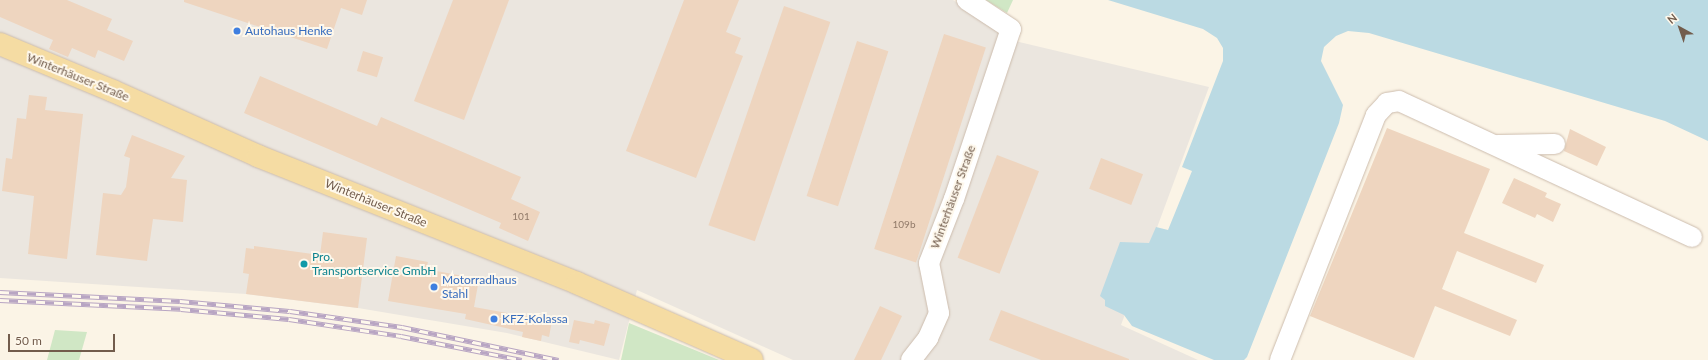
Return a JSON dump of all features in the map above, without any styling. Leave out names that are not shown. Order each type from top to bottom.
[{"type":"main road","name":"Winterhäuser Straße","points":[[0,44],[113,91],[258,156],[577,283],[752,360]]},
{"type":"street","name":"Winterhäuser Straße","points":[[911,360],[928,338],[939,313],[928,263],[954,199],[1011,29],[967,0]]},
{"type":"street","points":[[1280,360],[1376,115],[1387,103],[1398,101],[1692,236]]},
{"type":"street","points":[[1495,146],[1514,143],[1555,144]]},
{"type":"shaded area","points":[[0,0],[953,0],[1015,41],[1209,87],[1121,325],[1198,360],[793,360],[637,290],[619,360],[507,333],[358,308],[246,294],[0,278]]},
{"type":"green space","points":[[986,0],[1013,0],[1007,13]]},
{"type":"green space","points":[[629,323],[719,360],[621,360]]},
{"type":"green space","points":[[55,330],[87,332],[79,360],[47,360]]},
{"type":"water","points":[[1108,0],[1708,0],[1708,141],[1665,121],[1369,33],[1348,31],[1336,36],[1324,47],[1321,61],[1343,105],[1339,123],[1247,357],[1244,360],[1214,360],[1132,326],[1124,315],[1105,306],[1105,300],[1100,296],[1120,242],[1149,243],[1156,227],[1168,230],[1192,171],[1182,167],[1223,61],[1223,48],[1217,38],[1203,29]]},
{"type":"building","points":[[0,0],[67,0],[112,19],[107,30],[133,41],[124,61],[98,50],[95,58],[72,48],[68,57],[49,49],[53,40],[0,17]]},
{"type":"building","points":[[184,0],[367,0],[362,15],[341,8],[327,49],[184,2]]},
{"type":"building","points":[[453,0],[509,0],[464,120],[414,101]]},
{"type":"building","points":[[684,0],[739,0],[726,32],[741,38],[735,53],[743,56],[696,178],[626,151]]},
{"type":"building","points":[[784,6],[830,22],[755,241],[708,225]]},
{"type":"building","points":[[944,34],[986,48],[916,263],[874,249]]},
{"type":"building","points":[[857,41],[888,51],[838,206],[807,196]]},
{"type":"building","points":[[363,51],[383,57],[377,77],[357,71]]},
{"type":"building","points":[[260,76],[377,126],[381,117],[521,177],[511,199],[540,212],[528,241],[499,228],[501,223],[244,113]]},
{"type":"building","points":[[29,95],[47,97],[45,110],[83,114],[67,259],[28,254],[34,196],[2,191],[6,158],[12,159],[17,118],[26,119]]},
{"type":"building","points":[[1387,128],[1490,169],[1464,233],[1544,265],[1536,283],[1457,251],[1442,289],[1517,320],[1510,336],[1435,306],[1414,358],[1310,316]]},
{"type":"building","points":[[1570,129],[1606,147],[1597,166],[1564,151]]},
{"type":"building","points":[[132,135],[185,156],[171,178],[187,180],[183,222],[153,219],[147,261],[96,255],[103,193],[121,195],[126,187],[130,158],[124,156]]},
{"type":"building","points":[[997,155],[1039,171],[1000,274],[958,258]]},
{"type":"building","points":[[1101,158],[1143,174],[1131,205],[1089,189]]},
{"type":"building","points":[[1514,178],[1547,193],[1545,197],[1561,204],[1553,222],[1537,214],[1535,218],[1502,203]]},
{"type":"building","name":"Pro. Transportservice GmbH","points":[[323,232],[367,238],[358,308],[246,294],[249,274],[243,273],[246,248],[254,249],[254,246],[320,255]]},
{"type":"building","name":"Motorradhaus Stahl","points":[[396,256],[428,262],[426,269],[479,279],[474,307],[552,321],[549,337],[542,335],[541,341],[522,337],[523,332],[465,319],[466,314],[388,301]]},
{"type":"building","points":[[880,306],[902,316],[881,360],[854,360]]},
{"type":"building","points":[[1001,310],[1129,360],[1041,360],[989,340]]},
{"type":"building","points":[[574,320],[594,324],[595,320],[610,324],[604,346],[580,340],[579,344],[569,342]]},
{"type":"railway","points":[[0,292],[180,301],[290,311],[402,327],[559,360]]},
{"type":"railway","points":[[0,300],[181,309],[289,319],[401,336],[522,360]]},
{"type":"place","name":"Autohaus Henke","points":[[237,31]]},
{"type":"place","name":"Pro. Transportservice GmbH","points":[[304,264]]},
{"type":"place","name":"Motorradhaus Stahl","points":[[434,287]]},
{"type":"place","name":"KFZ-Kolassa","points":[[494,319]]}]
